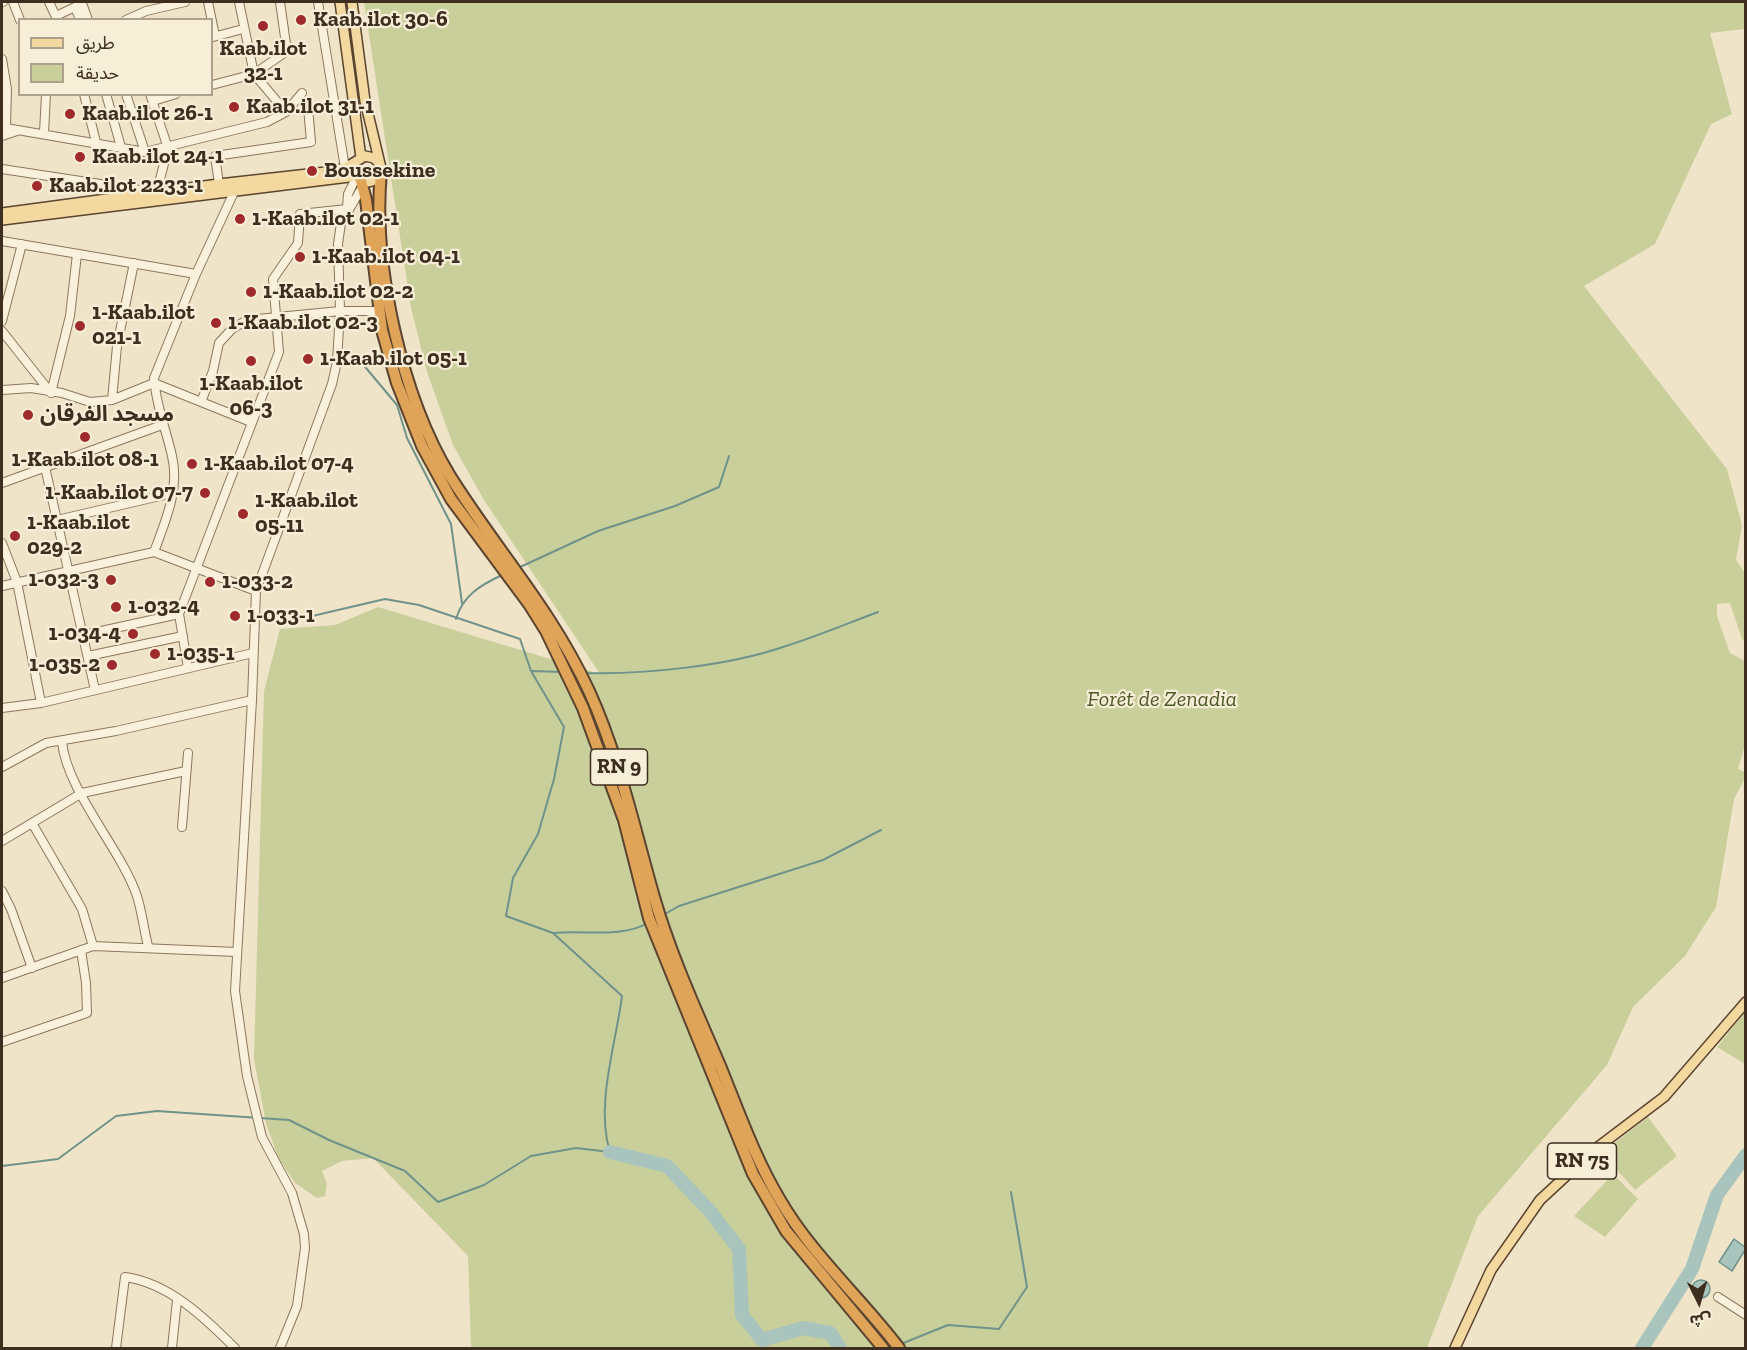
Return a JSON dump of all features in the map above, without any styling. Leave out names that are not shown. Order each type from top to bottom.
[{"type":"highway","name":"RN 9","points":[[380,168],[380,216],[391,313],[400,353],[420,413],[448,472],[487,531],[540,602],[573,657],[591,695],[614,748],[668,936],[765,1173],[798,1228],[899,1348]]},
{"type":"highway","name":"RN 9","points":[[360,180],[366,200],[382,330],[397,383],[432,465],[466,522],[540,622],[583,708],[624,820],[649,918],[753,1174],[786,1231],[883,1348]]},
{"type":"main road","points":[[340,2],[360,180]]},
{"type":"main road","name":"RN 9","points":[[352,2],[365,101],[380,168]]},
{"type":"main road","points":[[2,213],[345,168],[359,159],[374,158],[380,168],[376,179],[360,180],[349,177],[2,220]]},
{"type":"main road","name":"RN 75","points":[[1455,1348],[1491,1270],[1540,1200],[1594,1150],[1664,1097],[1746,1002]]},
{"type":"street","points":[[13,2],[19,18]]},
{"type":"street","points":[[49,2],[56,18],[81,4],[87,18]]},
{"type":"street","points":[[130,18],[168,3],[185,2]]},
{"type":"street","points":[[208,2],[211,18]]},
{"type":"street","points":[[239,2],[254,74],[286,112]]},
{"type":"street","points":[[213,85],[254,74],[287,51],[280,2]]},
{"type":"street","points":[[318,2],[345,168]]},
{"type":"street","points":[[214,37],[243,29]]},
{"type":"street","points":[[2,59],[7,89],[3,129],[96,142],[145,152],[250,127],[286,112],[302,93]]},
{"type":"street","points":[[44,134],[46,96]]},
{"type":"street","points":[[84,96],[96,142]]},
{"type":"street","points":[[107,96],[121,147]]},
{"type":"street","points":[[127,96],[145,152]]},
{"type":"street","points":[[2,169],[154,192],[168,148],[151,98]]},
{"type":"street","points":[[219,183],[215,156],[311,142],[308,107]]},
{"type":"street","points":[[347,209],[348,194],[360,180]]},
{"type":"street","points":[[280,1348],[297,1306],[304,1241],[292,1193],[265,1146],[259,1127],[247,1076],[235,990],[256,591],[332,384],[337,362],[340,311],[338,244],[340,223],[360,180]]},
{"type":"street","points":[[154,552],[168,515],[172,493],[173,458],[154,395],[154,383],[196,274],[235,190]]},
{"type":"street","points":[[188,668],[179,614],[279,352],[273,279],[298,243],[300,214],[347,209]]},
{"type":"street","points":[[2,241],[196,274]]},
{"type":"street","points":[[2,321],[22,244]]},
{"type":"street","points":[[51,393],[70,316],[77,254]]},
{"type":"street","points":[[112,400],[117,346],[134,263]]},
{"type":"street","points":[[201,402],[213,371],[219,343],[232,329],[247,320],[340,311],[379,311]]},
{"type":"street","points":[[2,331],[51,393]]},
{"type":"street","points":[[2,390],[31,388],[62,393],[90,402],[112,400],[154,383],[251,422]]},
{"type":"street","points":[[2,483],[162,425]]},
{"type":"street","points":[[45,466],[95,690]]},
{"type":"street","points":[[57,520],[172,493]]},
{"type":"street","points":[[2,543],[17,582],[41,703]]},
{"type":"street","points":[[2,586],[154,552],[256,591]]},
{"type":"street","points":[[83,635],[179,614]]},
{"type":"street","points":[[88,656],[183,636]]},
{"type":"street","points":[[2,708],[41,703],[253,653]]},
{"type":"street","points":[[2,767],[46,743],[62,742],[252,700]]},
{"type":"street","points":[[62,742],[63,752],[82,793],[137,896],[148,946]]},
{"type":"street","points":[[182,827],[188,753]]},
{"type":"street","points":[[2,841],[82,793],[186,771]]},
{"type":"street","points":[[32,823],[82,909],[93,946]]},
{"type":"street","points":[[2,891],[11,909],[32,968]]},
{"type":"street","points":[[2,978],[93,946],[148,946],[237,952]]},
{"type":"street","points":[[2,1042],[87,1013],[86,982],[81,950]]},
{"type":"street","points":[[116,1348],[125,1277],[143,1280],[197,1311],[235,1348]]},
{"type":"street","points":[[1718,1297],[1746,1315]]},
{"type":"street","points":[[172,1348],[177,1300]]},
{"type":"green space","name":"Forêt de Zenadia","points":[[364,2],[1745,2],[1745,29],[1710,33],[1732,114],[1711,124],[1655,244],[1584,286],[1727,469],[1742,525],[1736,560],[1745,573],[1745,641],[1742,639],[1730,603],[1717,604],[1717,616],[1730,653],[1745,661],[1745,745],[1738,769],[1745,772],[1745,778],[1734,799],[1716,907],[1685,956],[1633,1007],[1607,1065],[1478,1216],[1427,1348],[471,1348],[468,1256],[373,1158],[342,1161],[322,1171],[327,1184],[325,1196],[317,1198],[295,1183],[278,1157],[266,1123],[254,1059],[264,691],[280,629],[335,625],[378,607],[600,674],[484,500],[453,445],[427,372],[411,308]]},
{"type":"green space","points":[[1745,1012],[1745,1064],[1717,1047]]},
{"type":"green space","points":[[1648,1117],[1677,1156],[1635,1190],[1602,1153]]},
{"type":"green space","points":[[1613,1174],[1638,1199],[1605,1237],[1574,1216]]},
{"type":"water","points":[[1734,1239],[1745,1247],[1745,1250],[1732,1271],[1719,1262]]},
{"type":"water","points":[[1701,1280],[1707,1283],[1710,1289],[1707,1295],[1701,1298],[1695,1295],[1692,1289],[1695,1283]]},
{"type":"waterway","points":[[361,362],[397,405],[407,438],[451,524],[462,603]]},
{"type":"waterway","points":[[518,568],[598,531],[675,506],[719,487],[729,456]]},
{"type":"waterway","points":[[456,619],[468,597],[502,575]]},
{"type":"waterway","points":[[2,1166],[58,1159],[116,1116],[157,1111],[289,1120],[329,1140],[405,1171],[438,1202],[484,1185],[531,1156],[576,1148],[610,1152],[606,1134],[606,1095],[622,996],[553,933],[506,916],[513,878],[538,834],[554,779],[564,727],[531,671],[520,639],[419,605],[385,599],[291,621]]},
{"type":"waterway","points":[[583,673],[657,671],[737,659],[795,643],[878,612]]},
{"type":"waterway","points":[[532,671],[563,672]]},
{"type":"waterway","points":[[663,915],[679,906],[823,860],[881,830]]},
{"type":"waterway","points":[[554,933],[615,932],[638,928],[648,923]]},
{"type":"waterway","points":[[610,1152],[667,1166],[709,1210],[739,1249],[742,1315],[762,1340],[803,1328],[830,1333],[840,1348]]},
{"type":"waterway","points":[[1642,1348],[1692,1269],[1717,1195],[1746,1155]]},
{"type":"waterway","points":[[901,1344],[948,1325],[999,1329],[1027,1287],[1011,1192]]},
{"type":"place","name":"Kaab.ilot 30-6","points":[[301,20]]},
{"type":"place","name":"Kaab.ilot 32-1","points":[[263,26]]},
{"type":"place","name":"Kaab.ilot 31-1","points":[[234,107]]},
{"type":"place","name":"Kaab.ilot 26-1","points":[[70,114]]},
{"type":"place","name":"Kaab.ilot 24-1","points":[[80,157]]},
{"type":"place","name":"Boussekine","points":[[312,171]]},
{"type":"place","name":"Kaab.ilot 2233-1","points":[[37,186]]},
{"type":"place","name":"1-Kaab.ilot 02-1","points":[[240,219]]},
{"type":"place","name":"1-Kaab.ilot 04-1","points":[[300,257]]},
{"type":"place","name":"1-Kaab.ilot 02-2","points":[[251,292]]},
{"type":"place","name":"1-Kaab.ilot 02-3","points":[[216,323]]},
{"type":"place","name":"1-Kaab.ilot 021-1","points":[[80,326]]},
{"type":"place","name":"1-Kaab.ilot 05-1","points":[[308,359]]},
{"type":"place","name":"1-Kaab.ilot 06-3","points":[[251,361]]},
{"type":"place","name":"مسجد الفرقان","points":[[28,415]]},
{"type":"place","name":"1-Kaab.ilot 08-1","points":[[85,437]]},
{"type":"place","name":"1-Kaab.ilot 07-4","points":[[192,464]]},
{"type":"place","name":"1-Kaab.ilot 07-7","points":[[205,493]]},
{"type":"place","name":"1-Kaab.ilot 05-11","points":[[243,514]]},
{"type":"place","name":"1-Kaab.ilot 029-2","points":[[15,536]]},
{"type":"place","name":"1-032-3","points":[[111,580]]},
{"type":"place","name":"1-033-2","points":[[210,582]]},
{"type":"place","name":"1-032-4","points":[[116,607]]},
{"type":"place","name":"1-033-1","points":[[235,616]]},
{"type":"place","name":"1-034-4","points":[[133,634]]},
{"type":"place","name":"1-035-1","points":[[155,654]]},
{"type":"place","name":"1-035-2","points":[[112,665]]}]
